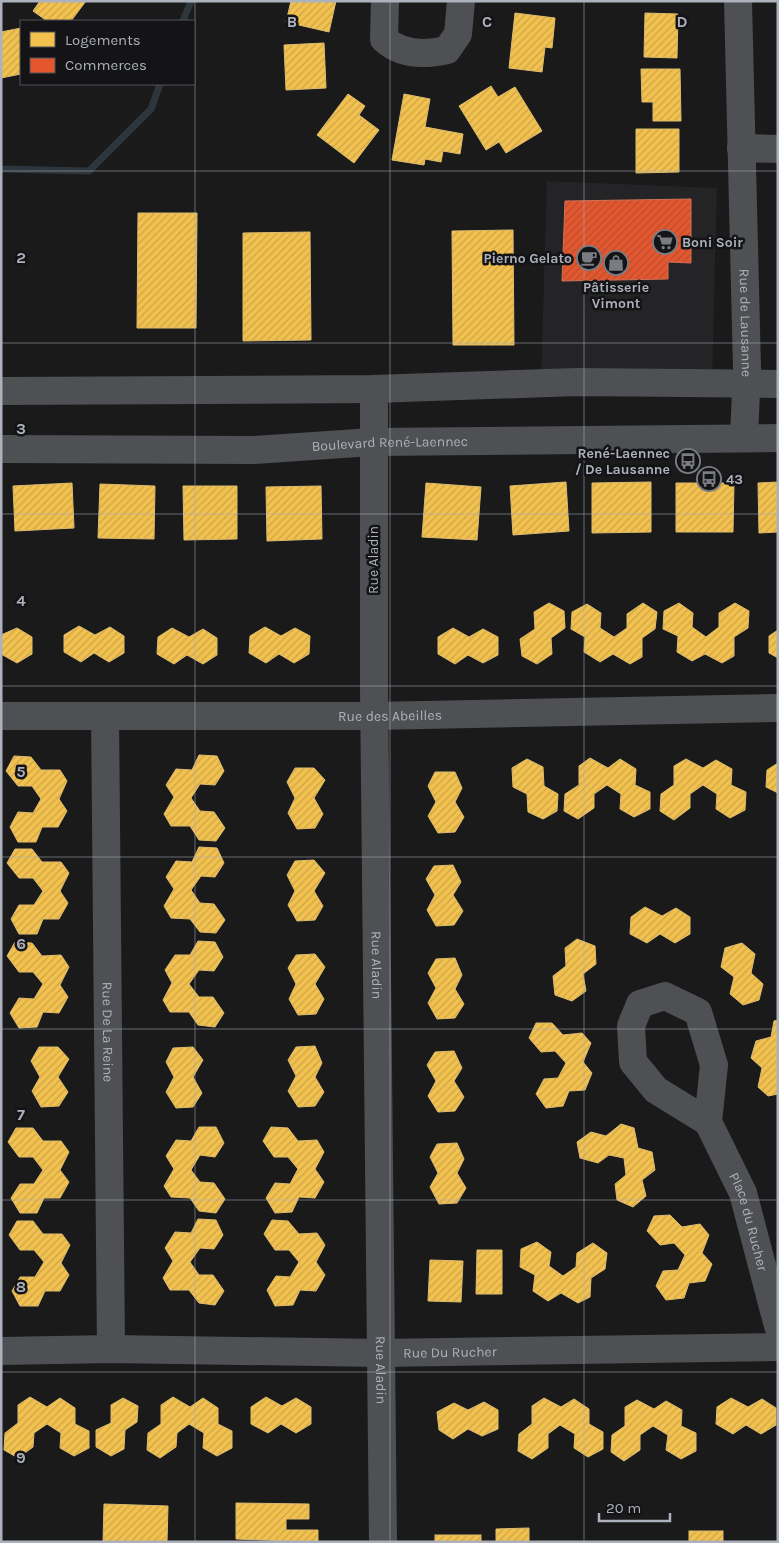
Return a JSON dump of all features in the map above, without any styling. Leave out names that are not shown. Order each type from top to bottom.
[{"type":"street","points":[[385,1],[384,39],[395,49],[429,54],[447,50],[458,34],[461,1]]},
{"type":"street","name":"Rue de Lausanne","points":[[738,1],[746,383],[744,437]]},
{"type":"street","points":[[742,148],[778,149]]},
{"type":"street","points":[[1,391],[374,389],[577,382],[778,384]]},
{"type":"street","name":"Rue Aladin","points":[[374,389],[372,442],[382,1542]]},
{"type":"street","name":"Boulevard René-Laennec","points":[[1,449],[254,450],[372,442],[580,442],[744,437],[778,438]]},
{"type":"street","name":"Rue des Abeilles","points":[[1,716],[374,716],[778,708]]},
{"type":"street","name":"Rue De La Reine","points":[[105,716],[112,1349]]},
{"type":"street","name":"Place du Rucher","points":[[708,1122],[743,1193],[778,1326]]},
{"type":"street","name":"Rue Du Rucher","points":[[1,1351],[112,1349],[381,1352],[778,1347]]},
{"type":"shaded area","points":[[547,181],[717,188],[712,383],[541,383]]},
{"type":"building: Logements","points":[[40,1],[86,1],[72,20],[46,20],[33,11]]},
{"type":"building: Logements","points":[[291,1],[336,1],[329,32],[286,22]]},
{"type":"building: Logements","points":[[515,13],[555,18],[552,48],[545,47],[542,72],[509,68]]},
{"type":"building: Logements","points":[[645,13],[678,14],[677,58],[644,57]]},
{"type":"building: Logements","points":[[20,28],[20,74],[1,78],[1,32]]},
{"type":"building: Logements","points":[[324,43],[326,88],[286,90],[284,45]]},
{"type":"building: Logements","points":[[641,69],[680,69],[681,121],[653,121],[653,102],[642,102]]},
{"type":"building: Logements","points":[[491,86],[498,97],[515,87],[542,131],[506,153],[499,142],[486,150],[459,106]]},
{"type":"building: Logements","points":[[348,94],[365,106],[359,115],[379,130],[354,163],[317,135]]},
{"type":"building: Logements","points":[[404,94],[430,99],[425,127],[463,134],[460,154],[443,151],[441,162],[425,159],[424,165],[392,160]]},
{"type":"building: Logements","points":[[636,129],[679,129],[679,172],[636,173]]},
{"type":"building: Logements","points":[[138,213],[197,213],[196,328],[137,328]]},
{"type":"building: Logements","points":[[513,230],[514,345],[453,345],[452,231]]},
{"type":"building: Logements","points":[[310,232],[311,340],[243,341],[243,233]]},
{"type":"building: Logements","points":[[566,482],[569,531],[513,535],[510,486]]},
{"type":"building: Logements","points":[[651,482],[651,532],[592,533],[592,483]]},
{"type":"building: Logements","points":[[778,482],[778,532],[759,533],[758,483]]},
{"type":"building: Logements","points":[[72,483],[74,528],[15,531],[13,486]]},
{"type":"building: Logements","points":[[426,483],[481,487],[477,540],[422,537]]},
{"type":"building: Logements","points":[[676,483],[734,483],[733,532],[676,532]]},
{"type":"building: Logements","points":[[100,484],[155,486],[154,539],[98,538]]},
{"type":"building: Logements","points":[[183,486],[237,486],[237,539],[184,540]]},
{"type":"building: Logements","points":[[321,486],[322,539],[267,541],[266,487]]},
{"type":"building: Logements","points":[[549,603],[564,611],[565,628],[551,638],[552,654],[537,664],[522,656],[520,639],[535,629],[534,612]]},
{"type":"building: Logements","points":[[643,603],[657,612],[655,629],[642,638],[642,657],[630,664],[613,654],[600,662],[584,652],[585,637],[571,629],[572,612],[587,604],[601,613],[600,628],[614,637],[627,628],[627,614]]},
{"type":"building: Logements","points":[[679,603],[693,613],[692,627],[706,637],[719,627],[719,613],[735,603],[749,611],[748,628],[734,637],[734,656],[722,663],[705,654],[692,661],[677,652],[678,636],[663,629],[664,611]]},
{"type":"building: Logements","points":[[79,626],[95,635],[110,627],[124,636],[124,653],[109,662],[94,653],[81,662],[64,652],[64,635]]},
{"type":"building: Logements","points":[[265,627],[281,636],[295,628],[310,636],[309,654],[294,663],[279,654],[266,663],[249,653],[250,636]]},
{"type":"building: Logements","points":[[17,628],[32,637],[32,654],[17,663],[1,654],[1,635]]},
{"type":"building: Logements","points":[[172,628],[189,637],[203,629],[217,638],[217,655],[203,664],[187,655],[174,664],[157,654],[158,637]]},
{"type":"building: Logements","points":[[453,628],[469,637],[483,629],[498,637],[498,655],[483,663],[468,655],[455,664],[438,654],[438,637]]},
{"type":"building: Logements","points":[[778,630],[778,658],[769,653],[769,636]]},
{"type":"building: Logements","points":[[199,755],[217,756],[224,771],[215,785],[200,784],[191,798],[200,811],[214,812],[225,828],[216,841],[199,840],[190,826],[171,826],[164,814],[174,797],[166,785],[176,769],[192,770]]},
{"type":"building: Logements","points":[[14,756],[31,757],[41,770],[60,770],[67,781],[59,799],[67,811],[58,827],[42,827],[36,842],[18,842],[10,827],[18,812],[33,813],[41,799],[32,786],[18,786],[6,771]]},
{"type":"building: Logements","points":[[590,758],[608,768],[620,759],[636,769],[635,785],[650,792],[650,809],[634,817],[620,809],[621,794],[607,785],[594,794],[594,808],[578,819],[564,811],[565,794],[579,785],[579,766]]},
{"type":"building: Logements","points":[[527,759],[543,767],[544,786],[558,794],[557,811],[543,819],[528,812],[527,794],[513,787],[512,768]]},
{"type":"building: Logements","points":[[686,759],[703,768],[716,760],[732,769],[731,785],[746,792],[745,810],[730,818],[716,809],[717,794],[703,785],[690,794],[690,808],[674,820],[660,811],[661,794],[674,785],[674,766]]},
{"type":"building: Logements","points":[[778,763],[778,793],[766,787],[767,770]]},
{"type":"building: Logements","points":[[295,768],[314,768],[325,780],[314,798],[323,814],[315,828],[297,829],[288,813],[295,798],[287,782]]},
{"type":"building: Logements","points":[[435,772],[455,772],[462,788],[455,802],[464,817],[455,832],[438,833],[428,816],[436,802],[428,786]]},
{"type":"building: Logements","points":[[199,847],[217,848],[224,863],[215,877],[201,876],[191,890],[200,903],[214,904],[225,920],[216,933],[200,932],[190,919],[171,918],[164,906],[174,889],[166,877],[176,861],[192,862]]},
{"type":"building: Logements","points":[[15,849],[32,849],[42,862],[61,862],[69,873],[60,891],[68,903],[59,919],[43,919],[37,934],[19,934],[11,919],[19,905],[34,905],[43,891],[33,878],[19,878],[7,863]]},
{"type":"building: Logements","points":[[314,860],[325,873],[314,891],[323,906],[315,920],[297,921],[288,905],[295,891],[287,875],[295,861]]},
{"type":"building: Logements","points":[[453,865],[461,882],[453,895],[463,911],[454,925],[436,926],[427,910],[435,895],[426,879],[434,866]]},
{"type":"building: Logements","points":[[645,907],[662,916],[676,908],[690,917],[690,934],[675,943],[660,934],[647,943],[630,934],[631,917]]},
{"type":"building: Logements","points":[[577,939],[595,946],[596,964],[583,974],[586,991],[572,1001],[555,995],[553,976],[566,966],[565,948]]},
{"type":"building: Logements","points":[[198,941],[215,942],[223,957],[214,971],[199,970],[189,984],[199,997],[213,997],[224,1013],[215,1027],[198,1025],[189,1012],[170,1012],[163,1000],[172,983],[165,970],[175,955],[190,955]]},
{"type":"building: Logements","points":[[15,942],[32,943],[42,956],[61,955],[69,967],[60,985],[68,997],[59,1013],[43,1012],[37,1027],[19,1028],[10,1013],[19,998],[34,999],[43,984],[33,972],[19,972],[7,956]]},
{"type":"building: Logements","points":[[742,943],[755,954],[751,973],[763,984],[759,1000],[743,1005],[730,994],[734,977],[721,967],[725,948]]},
{"type":"building: Logements","points":[[315,954],[325,967],[315,984],[324,999],[316,1014],[298,1015],[289,999],[296,984],[288,968],[296,955]]},
{"type":"building: Logements","points":[[455,958],[462,975],[455,989],[464,1004],[455,1018],[437,1019],[428,1003],[436,988],[428,973],[436,959]]},
{"type":"building: Logements","points":[[778,1020],[778,1094],[768,1096],[758,1087],[762,1068],[751,1058],[756,1041],[771,1037],[774,1021]]},
{"type":"building: Logements","points":[[536,1023],[552,1023],[563,1035],[582,1033],[591,1043],[583,1062],[592,1073],[585,1090],[569,1091],[563,1106],[546,1108],[536,1094],[544,1079],[558,1078],[566,1063],[555,1051],[541,1052],[529,1038]]},
{"type":"building: Logements","points":[[315,1046],[322,1063],[315,1077],[324,1092],[315,1106],[298,1107],[288,1091],[296,1076],[288,1060],[296,1047]]},
{"type":"building: Logements","points":[[39,1047],[58,1047],[69,1059],[58,1077],[68,1092],[59,1106],[41,1107],[32,1091],[40,1077],[31,1061]]},
{"type":"building: Logements","points":[[193,1047],[203,1060],[193,1077],[202,1093],[193,1107],[176,1108],[166,1092],[174,1077],[166,1062],[173,1048]]},
{"type":"building: Logements","points":[[454,1051],[462,1068],[454,1081],[464,1097],[455,1111],[438,1112],[428,1096],[436,1081],[427,1065],[435,1052]]},
{"type":"building: Logements","points":[[621,1124],[634,1128],[638,1148],[652,1152],[655,1170],[642,1180],[646,1196],[633,1207],[617,1200],[615,1184],[626,1175],[624,1158],[609,1155],[598,1163],[580,1158],[577,1142],[591,1132],[606,1136]]},
{"type":"building: Logements","points":[[199,1127],[216,1127],[224,1143],[215,1157],[200,1155],[191,1170],[200,1182],[214,1183],[225,1199],[216,1213],[199,1211],[190,1198],[171,1197],[164,1186],[174,1169],[166,1156],[176,1140],[191,1141]]},
{"type":"building: Logements","points":[[271,1127],[288,1128],[298,1141],[317,1140],[324,1152],[315,1169],[324,1182],[315,1198],[299,1197],[292,1212],[275,1213],[266,1198],[275,1183],[290,1184],[298,1169],[288,1157],[274,1157],[263,1141]]},
{"type":"building: Logements","points":[[16,1128],[33,1128],[43,1141],[61,1141],[69,1152],[60,1170],[69,1182],[60,1198],[44,1198],[37,1213],[20,1213],[11,1198],[20,1184],[34,1184],[43,1170],[33,1157],[19,1157],[8,1142]]},
{"type":"building: Logements","points":[[457,1143],[464,1159],[457,1173],[466,1188],[457,1203],[439,1204],[430,1187],[438,1173],[430,1157],[437,1144]]},
{"type":"building: Logements","points":[[670,1215],[682,1227],[700,1224],[709,1235],[702,1253],[712,1264],[705,1281],[689,1283],[684,1298],[666,1300],[656,1286],[663,1271],[678,1270],[685,1255],[674,1243],[660,1245],[647,1231],[654,1216]]},
{"type":"building: Logements","points":[[198,1219],[216,1220],[223,1235],[214,1249],[200,1248],[190,1262],[199,1275],[213,1275],[224,1291],[215,1305],[199,1303],[189,1290],[170,1290],[163,1278],[173,1261],[165,1248],[175,1232],[191,1233]]},
{"type":"building: Logements","points":[[272,1220],[288,1221],[299,1234],[317,1233],[325,1245],[316,1262],[325,1275],[316,1291],[300,1290],[293,1305],[275,1306],[267,1290],[276,1276],[290,1277],[299,1262],[289,1250],[275,1250],[264,1234]]},
{"type":"building: Logements","points":[[17,1221],[33,1221],[43,1234],[62,1234],[70,1245],[61,1263],[69,1275],[60,1291],[45,1291],[38,1306],[20,1306],[12,1291],[20,1277],[35,1277],[44,1262],[34,1250],[20,1250],[9,1235]]},
{"type":"building: Logements","points":[[537,1242],[551,1252],[549,1266],[563,1276],[576,1267],[577,1253],[593,1243],[607,1253],[605,1269],[591,1278],[590,1297],[578,1303],[561,1293],[548,1301],[533,1291],[535,1275],[520,1267],[521,1249]]},
{"type":"building: Logements","points":[[477,1250],[502,1250],[502,1294],[476,1294]]},
{"type":"building: Logements","points":[[430,1260],[463,1261],[461,1302],[428,1301]]},
{"type":"building: Logements","points":[[30,1397],[47,1407],[60,1398],[75,1408],[75,1424],[89,1431],[89,1448],[74,1456],[60,1448],[61,1433],[47,1424],[34,1433],[33,1447],[18,1458],[4,1450],[5,1433],[18,1423],[18,1405]]},
{"type":"building: Logements","points":[[173,1397],[190,1407],[203,1398],[218,1408],[218,1424],[232,1431],[232,1448],[217,1456],[203,1448],[204,1433],[189,1424],[177,1433],[176,1447],[160,1458],[147,1450],[148,1433],[161,1424],[161,1405]]},
{"type":"building: Logements","points":[[266,1397],[282,1406],[296,1398],[311,1407],[311,1424],[296,1433],[281,1424],[268,1433],[251,1424],[251,1407]]},
{"type":"building: Logements","points":[[123,1398],[138,1406],[137,1422],[125,1430],[124,1449],[111,1456],[96,1447],[96,1430],[111,1423],[111,1405]]},
{"type":"building: Logements","points":[[544,1398],[561,1407],[574,1399],[589,1409],[589,1424],[603,1432],[603,1449],[588,1457],[574,1448],[575,1434],[560,1425],[548,1434],[548,1448],[532,1459],[518,1451],[519,1434],[532,1424],[532,1406]]},
{"type":"building: Logements","points":[[731,1398],[748,1407],[762,1399],[776,1408],[776,1425],[761,1434],[746,1425],[733,1434],[716,1424],[717,1407]]},
{"type":"building: Logements","points":[[637,1400],[654,1409],[666,1401],[682,1410],[681,1426],[696,1433],[696,1451],[681,1459],[666,1450],[668,1435],[653,1426],[640,1435],[640,1450],[624,1461],[611,1452],[612,1435],[625,1426],[625,1407]]},
{"type":"building: Logements","points":[[484,1402],[498,1410],[498,1429],[482,1436],[468,1429],[453,1439],[439,1430],[437,1412],[454,1403],[468,1410]]},
{"type":"building: Logements","points":[[236,1503],[309,1504],[309,1519],[286,1519],[286,1530],[318,1530],[318,1542],[236,1539]]},
{"type":"building: Logements","points":[[104,1504],[168,1506],[167,1542],[103,1542]]},
{"type":"building: Logements","points":[[529,1528],[529,1542],[496,1542],[496,1529]]},
{"type":"building: Logements","points":[[689,1531],[723,1531],[723,1542],[689,1542]]},
{"type":"building: Logements","points":[[435,1535],[481,1535],[481,1542],[435,1542]]},
{"type":"building: Commerces","points":[[691,199],[691,263],[668,262],[668,279],[562,281],[565,201]]},
{"type":"waterway","points":[[183,20],[191,1]]},
{"type":"waterway","points":[[1,169],[89,171],[151,109],[160,85]]},
{"type":"place","name":"Boni Soir","points":[[665,242]]},
{"type":"place","name":"Pierno Gelato","points":[[589,258]]},
{"type":"place","name":"Pâtisserie Vimont","points":[[616,263]]},
{"type":"place","name":"René-Laennec / De Lausanne","points":[[688,461]]},
{"type":"place","name":"43","points":[[709,479]]}]
